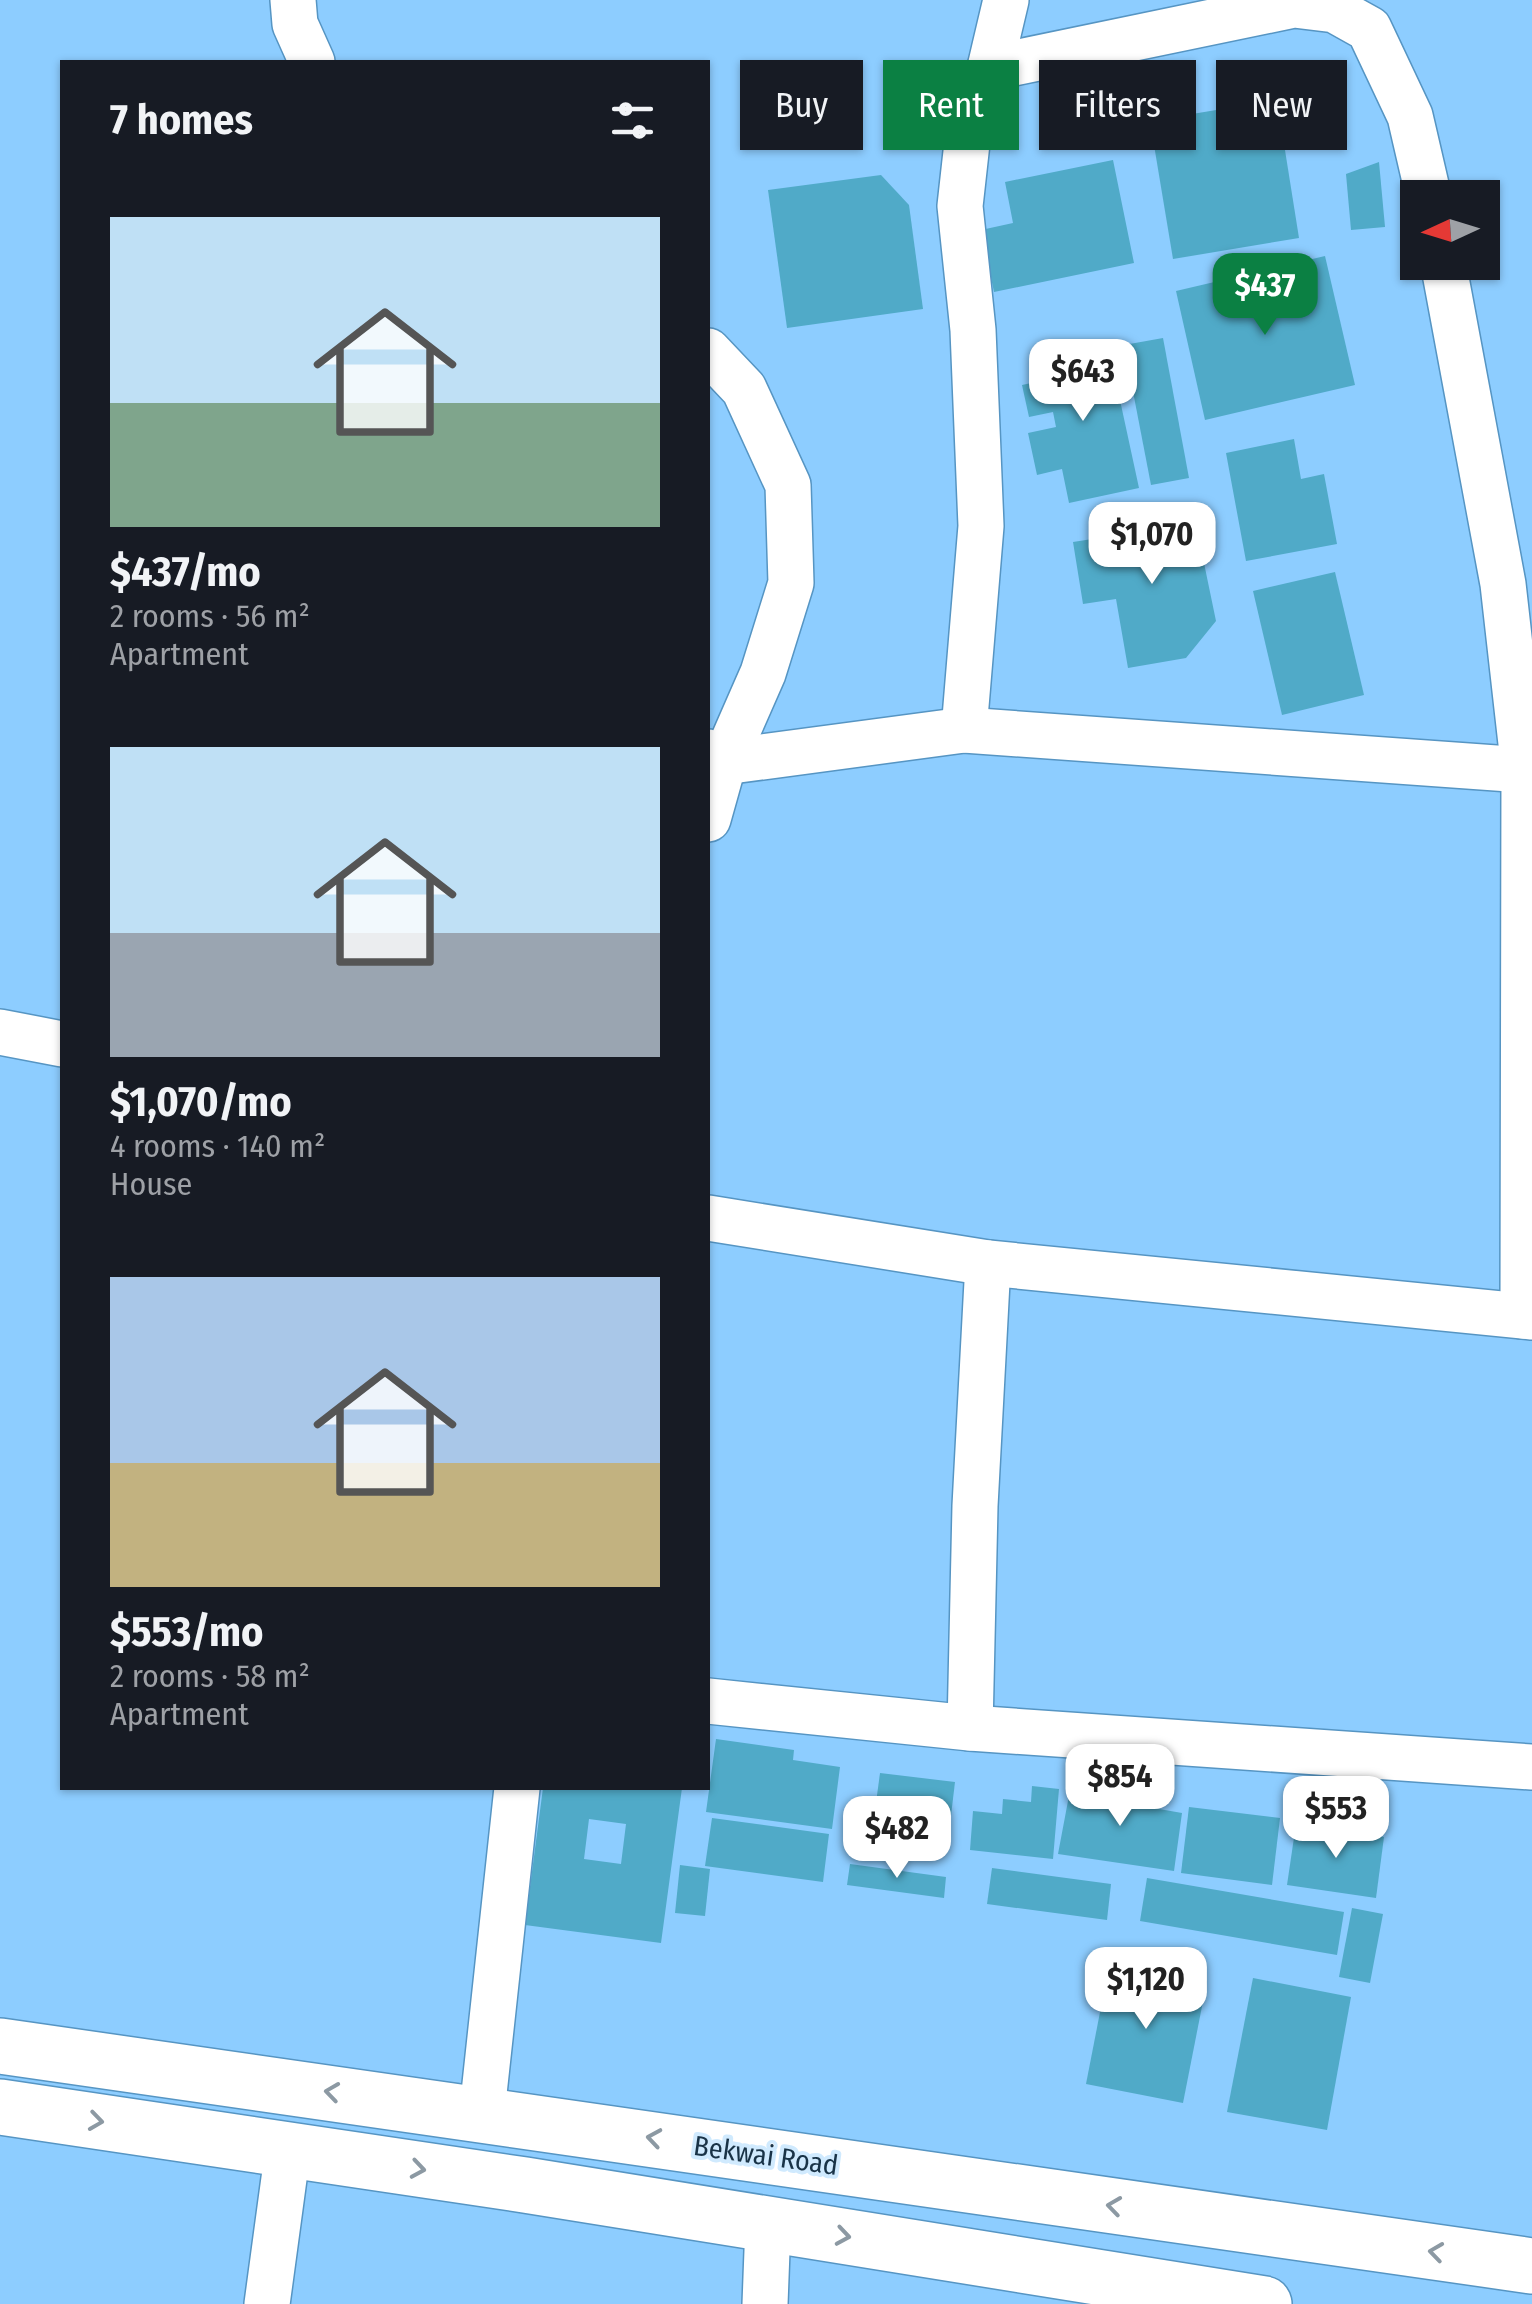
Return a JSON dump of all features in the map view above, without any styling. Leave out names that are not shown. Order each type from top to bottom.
[{"type":"highway","name":"Bekwai Road","points":[[0,2046],[482,2112],[1532,2266]]},
{"type":"highway","points":[[0,2107],[1264,2304]]},
{"type":"street","points":[[293,0],[295,24],[311,60]]},
{"type":"street","points":[[992,60],[1006,0]]},
{"type":"street","points":[[1019,62],[1294,5],[1336,10],[1369,29],[1410,116],[1425,180]]},
{"type":"street","points":[[964,730],[980,526],[973,330],[960,206],[967,150]]},
{"type":"street","points":[[710,1218],[988,1264],[1528,1317],[1524,770],[1503,584],[1446,280]]},
{"type":"street","points":[[710,353],[744,390],[788,485],[791,582],[762,673],[716,757],[710,804]]},
{"type":"street","points":[[716,757],[964,730],[1524,770]]},
{"type":"street","points":[[0,1032],[60,1044]]},
{"type":"street","points":[[970,1728],[975,1506],[988,1264]]},
{"type":"street","points":[[710,1701],[970,1728],[1532,1767]]},
{"type":"street","points":[[482,2112],[518,1790]]},
{"type":"street","points":[[267,2304],[288,2150]]},
{"type":"street","points":[[765,2304],[768,2224]]},
{"type":"building","points":[[1216,110],[1216,150],[1285,150],[1299,238],[1173,259],[1155,150],[1196,150],[1196,113]]},
{"type":"building","points":[[1113,160],[1134,263],[994,292],[981,230],[1013,223],[1005,182]]},
{"type":"building","points":[[1379,162],[1385,227],[1351,230],[1346,174]]},
{"type":"building","points":[[881,175],[909,205],[923,309],[787,328],[768,190]]},
{"type":"building","points":[[1325,256],[1355,385],[1205,420],[1176,291]]},
{"type":"building","points":[[1163,338],[1189,478],[1151,485],[1124,345]]},
{"type":"building","points":[[1107,340],[1139,488],[1069,503],[1062,469],[1037,475],[1028,433],[1056,427],[1053,412],[1029,417],[1022,385],[1050,379],[1053,352]]},
{"type":"building","points":[[1294,439],[1301,479],[1324,474],[1337,544],[1246,561],[1226,453]]},
{"type":"building","points":[[1193,510],[1216,621],[1186,658],[1128,668],[1116,599],[1083,604],[1073,542],[1143,531],[1161,517]]},
{"type":"building","points":[[1335,572],[1364,695],[1282,715],[1253,591]]},
{"type":"building","points":[[716,1739],[794,1750],[793,1760],[840,1767],[832,1829],[706,1812]]},
{"type":"building","points":[[880,1773],[955,1782],[947,1849],[871,1840]]},
{"type":"building","points":[[1071,1785],[1161,1798],[1159,1809],[1182,1813],[1174,1871],[1058,1854]]},
{"type":"building","points":[[1032,1786],[1059,1789],[1053,1859],[970,1850],[973,1811],[1002,1814],[1003,1799],[1031,1802]]},
{"type":"building","points":[[543,1790],[682,1790],[661,1943],[525,1925]],"holes":[[[589,1819],[626,1824],[621,1864],[584,1859]]]},
{"type":"building","points":[[1189,1807],[1280,1818],[1272,1885],[1181,1873]]},
{"type":"building","points":[[712,1818],[829,1834],[823,1882],[705,1866]]},
{"type":"building","points":[[1296,1824],[1384,1837],[1376,1898],[1287,1885]]},
{"type":"building","points":[[850,1864],[946,1877],[944,1898],[847,1885]]},
{"type":"building","points":[[680,1865],[710,1869],[705,1916],[675,1913]]},
{"type":"building","points":[[992,1868],[1111,1884],[1107,1920],[987,1904]]},
{"type":"building","points":[[1147,1878],[1344,1912],[1337,1955],[1140,1921]]},
{"type":"building","points":[[1352,1908],[1383,1914],[1370,1983],[1339,1977]]},
{"type":"building","points":[[1110,1961],[1207,1981],[1183,2103],[1086,2084]]},
{"type":"building","points":[[1253,1978],[1351,1997],[1327,2130],[1227,2112]]}]
